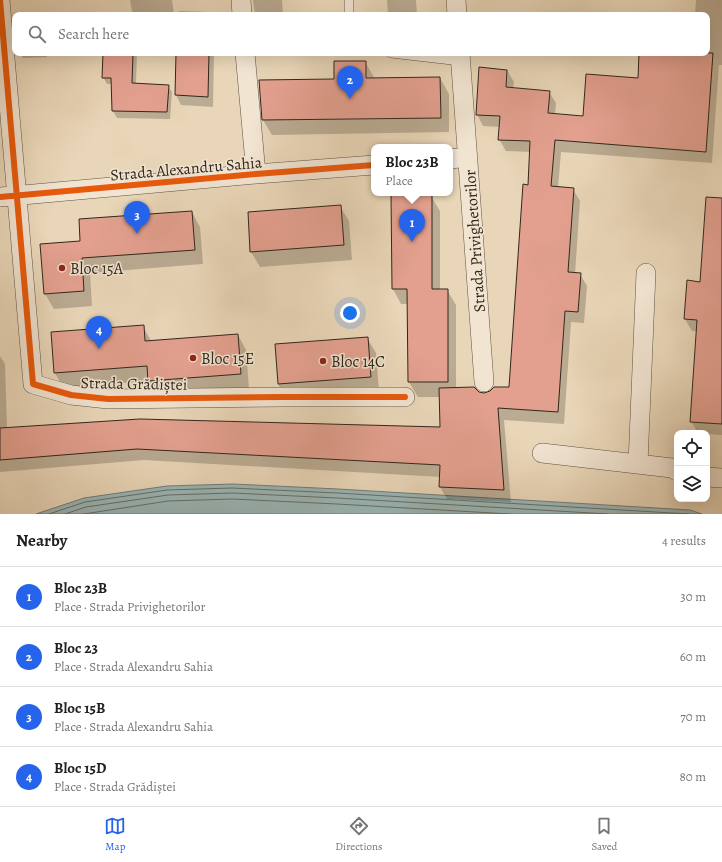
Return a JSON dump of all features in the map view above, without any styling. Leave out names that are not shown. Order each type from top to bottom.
[{"type":"street","name":"Strada Grădiștei","points":[[0,0],[9,197],[34,384],[71,395],[108,399],[405,397]]},
{"type":"street","points":[[241,0],[242,12]]},
{"type":"street","points":[[456,0],[457,12]]},
{"type":"street","points":[[246,56],[256,174]]},
{"type":"street","name":"Strada Privighetorilor","points":[[461,57],[459,158],[484,382]]},
{"type":"street","name":"Strada Alexandru Sahia","points":[[9,197],[256,174],[371,165]]},
{"type":"street","points":[[638,464],[646,273]]},
{"type":"street","points":[[542,453],[674,469]]},
{"type":"street","points":[[710,477],[722,478]]},
{"type":"lane","points":[[349,0],[349,12]]},
{"type":"lane","points":[[444,56],[461,57]]},
{"type":"water","points":[[233,484],[690,510],[702,514],[36,514],[84,498],[167,486]]},
{"type":"building","points":[[710,53],[713,53],[706,152],[555,140],[551,186],[574,188],[568,272],[581,273],[578,312],[565,311],[558,412],[498,408],[504,490],[439,487],[440,465],[137,449],[0,460],[0,428],[140,419],[440,427],[439,388],[474,387],[479,392],[484,393],[490,391],[494,387],[509,387],[523,184],[528,185],[530,141],[498,140],[500,116],[476,115],[479,67],[507,70],[506,87],[550,91],[548,113],[583,116],[586,74],[638,78],[639,56],[710,56]]},
{"type":"building","points":[[103,56],[133,56],[132,83],[169,85],[167,112],[112,111],[111,78],[102,78]]},
{"type":"building","points":[[176,56],[209,56],[208,97],[175,95]]},
{"type":"building","points":[[334,61],[366,61],[366,78],[440,77],[441,118],[262,120],[259,80],[334,79]]},
{"type":"building","points":[[391,196],[432,196],[432,289],[448,289],[448,382],[408,382],[407,289],[392,289]]},
{"type":"building","points":[[706,197],[722,198],[722,424],[690,422],[697,320],[684,319],[687,280],[700,282]]},
{"type":"building","points":[[341,205],[344,245],[250,252],[248,212]]},
{"type":"building","points":[[192,211],[195,250],[82,258],[84,291],[44,294],[40,244],[80,241],[79,219]]},
{"type":"building","points":[[144,325],[145,341],[238,334],[241,374],[148,381],[147,366],[54,373],[51,332]]},
{"type":"building","name":"Bloc 14C","points":[[368,337],[371,377],[278,384],[275,344]]},
{"type":"cycle path","points":[[0,0],[33,384],[71,395],[108,399],[405,397]]},
{"type":"cycle path","points":[[0,197],[371,165]]},
{"type":"place","name":"Bloc 23","points":[[350,99]]},
{"type":"place","name":"Bloc 15B","points":[[137,234]]},
{"type":"place","name":"Bloc 23B","points":[[412,242]]},
{"type":"place","name":"Bloc 15A","points":[[62,268]]},
{"type":"place","name":"Bloc 15D","points":[[99,349]]},
{"type":"place","name":"Bloc 15E","points":[[193,358]]},
{"type":"place","name":"Bloc 14C","points":[[323,361]]}]
